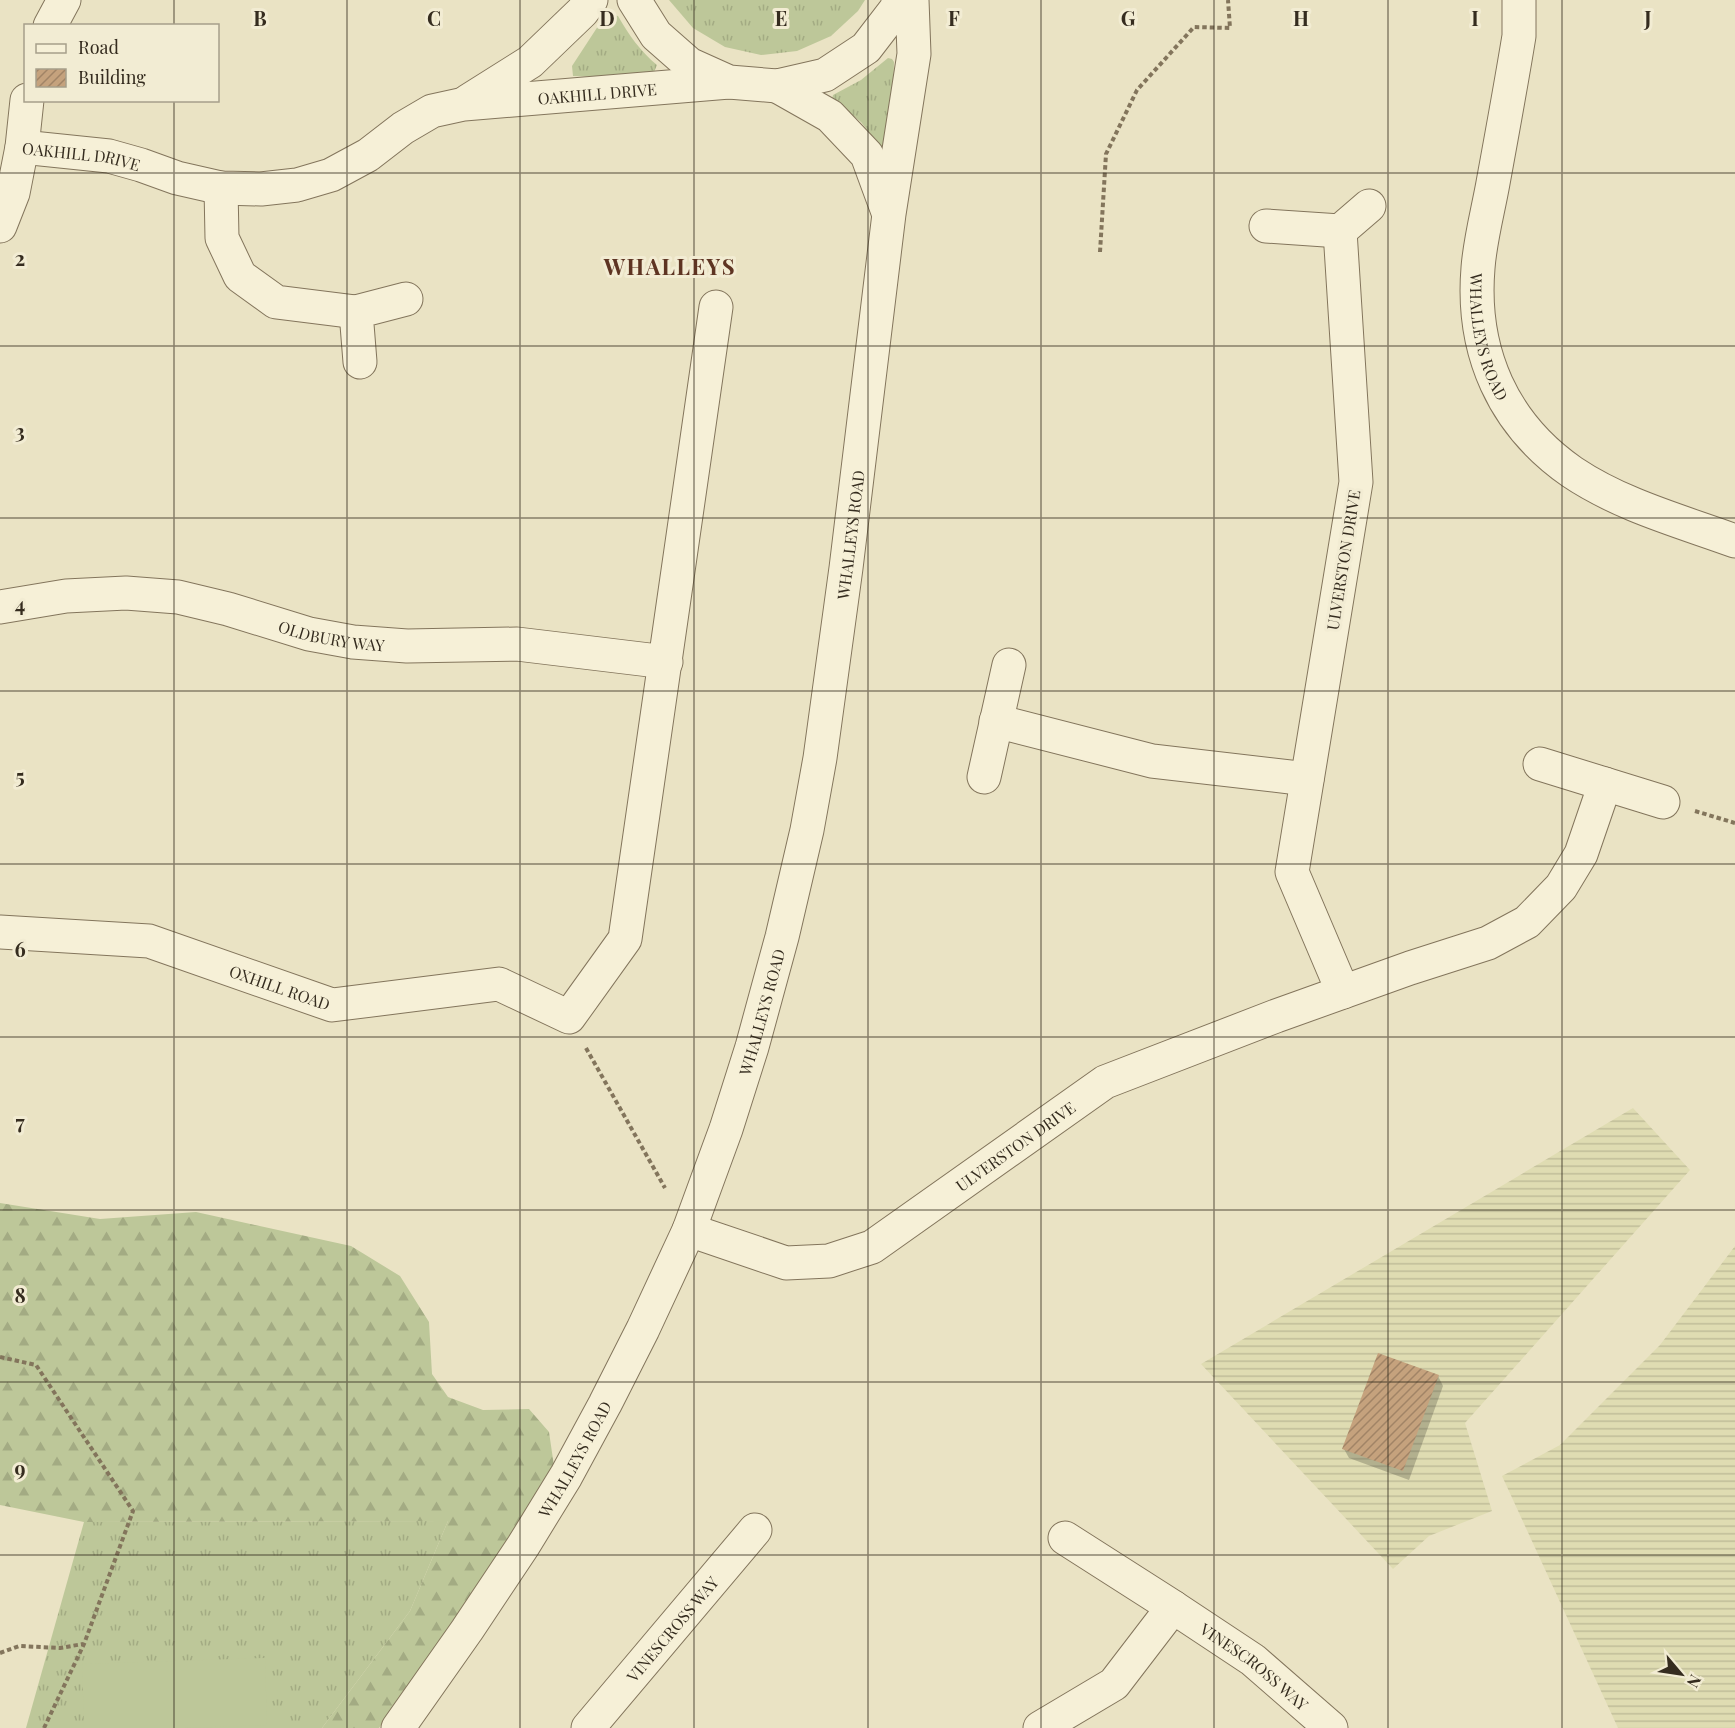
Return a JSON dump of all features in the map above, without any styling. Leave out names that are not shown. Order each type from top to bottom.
[{"type":"street","points":[[51,24],[64,0]]},
{"type":"street","name":"OAKHILL DRIVE","points":[[464,104],[530,62],[582,12],[591,0]]},
{"type":"street","points":[[634,0],[656,35],[689,64],[729,81],[777,86],[825,75],[866,48],[896,9],[899,0]]},
{"type":"street","name":"WHALLEYS ROAD","points":[[406,1725],[523,1546],[566,1476],[605,1404],[689,1230],[726,1129],[752,1047],[782,937],[807,830],[820,758],[889,214],[914,54],[912,0]]},
{"type":"street","name":"WHALLEYS ROAD","points":[[1519,0],[1519,36],[1478,267],[1478,311],[1485,354],[1500,392],[1519,423],[1545,451],[1573,472],[1605,491],[1735,541]]},
{"type":"street","name":"OAKHILL DRIVE","points":[[0,226],[13,193],[22,147],[109,156],[177,178],[221,188],[261,189],[297,185],[331,174],[368,155],[403,128],[432,111],[464,104],[729,81]]},
{"type":"street","name":"WHALLEYS ROAD","points":[[777,86],[830,116],[867,155],[889,214]]},
{"type":"street","points":[[22,147],[27,102]]},
{"type":"street","points":[[221,188],[222,238],[240,276],[276,302],[356,312],[406,299]]},
{"type":"street","points":[[1266,226],[1340,231],[1369,206]]},
{"type":"street","name":"ULVERSTON DRIVE","points":[[1340,231],[1356,482],[1292,872],[1343,992]]},
{"type":"street","points":[[569,1017],[625,939],[716,307]]},
{"type":"street","points":[[356,312],[360,362]]},
{"type":"street","name":"OLDBURY WAY","points":[[0,607],[66,596],[126,593],[178,597],[228,609],[309,634],[352,642],[407,646],[517,644],[666,662]]},
{"type":"street","points":[[984,777],[1009,665]]},
{"type":"street","points":[[996,721],[1152,760],[1307,779]]},
{"type":"street","points":[[1540,764],[1663,802]]},
{"type":"street","name":"ULVERSTON DRIVE","points":[[689,1230],[786,1263],[829,1261],[872,1246],[1105,1082],[1343,992],[1488,943],[1527,922],[1561,887],[1581,854],[1605,784]]},
{"type":"street","name":"OXHILL ROAD","points":[[0,932],[148,941],[332,1005],[499,984],[569,1017]]},
{"type":"street","name":"VINESCROSS WAY","points":[[588,1728],[755,1530]]},
{"type":"street","name":"VINESCROSS WAY","points":[[1065,1538],[1253,1660],[1331,1728]]},
{"type":"street","points":[[1040,1728],[1114,1684],[1173,1607]]},
{"type":"path","points":[[1100,252],[1106,154],[1137,90],[1194,27],[1230,28],[1228,0]]},
{"type":"path","points":[[569,1017],[689,1230]]},
{"type":"path","points":[[0,1357],[36,1365],[133,1511],[84,1644],[44,1728]]},
{"type":"path","points":[[0,1653],[20,1646],[60,1648],[84,1644]]},
{"type":"shaded area","points":[[1633,1108],[1690,1170],[1465,1423],[1492,1511],[1429,1536],[1393,1569],[1201,1364]]},
{"type":"shaded area","points":[[1735,1246],[1735,1728],[1618,1728],[1502,1476],[1560,1445],[1660,1345]]},
{"type":"green space","points":[[669,0],[865,0],[858,11],[831,36],[797,51],[761,55],[725,47],[693,28]]},
{"type":"green space","points":[[610,14],[618,16],[635,42],[657,65],[651,79],[573,76],[572,66],[602,20]]},
{"type":"green space","points":[[888,58],[894,62],[893,99],[885,146],[881,148],[861,122],[832,99],[833,95],[861,80]]},
{"type":"green space","points":[[0,1203],[100,1219],[196,1212],[351,1246],[400,1276],[429,1322],[432,1374],[448,1397],[483,1410],[529,1409],[549,1432],[554,1466],[508,1543],[379,1728],[322,1728],[410,1611],[448,1521],[84,1522],[0,1505]]},
{"type":"green space","points":[[448,1521],[410,1611],[322,1728],[26,1728],[84,1522]]},
{"type":"green space","points":[[265,1658],[267,1725],[84,1728],[82,1664]]},
{"type":"building","points":[[1378,1353],[1439,1375],[1403,1471],[1342,1449]]},
{"type":"district","name":"WHALLEYS","points":[[670,266]]}]
